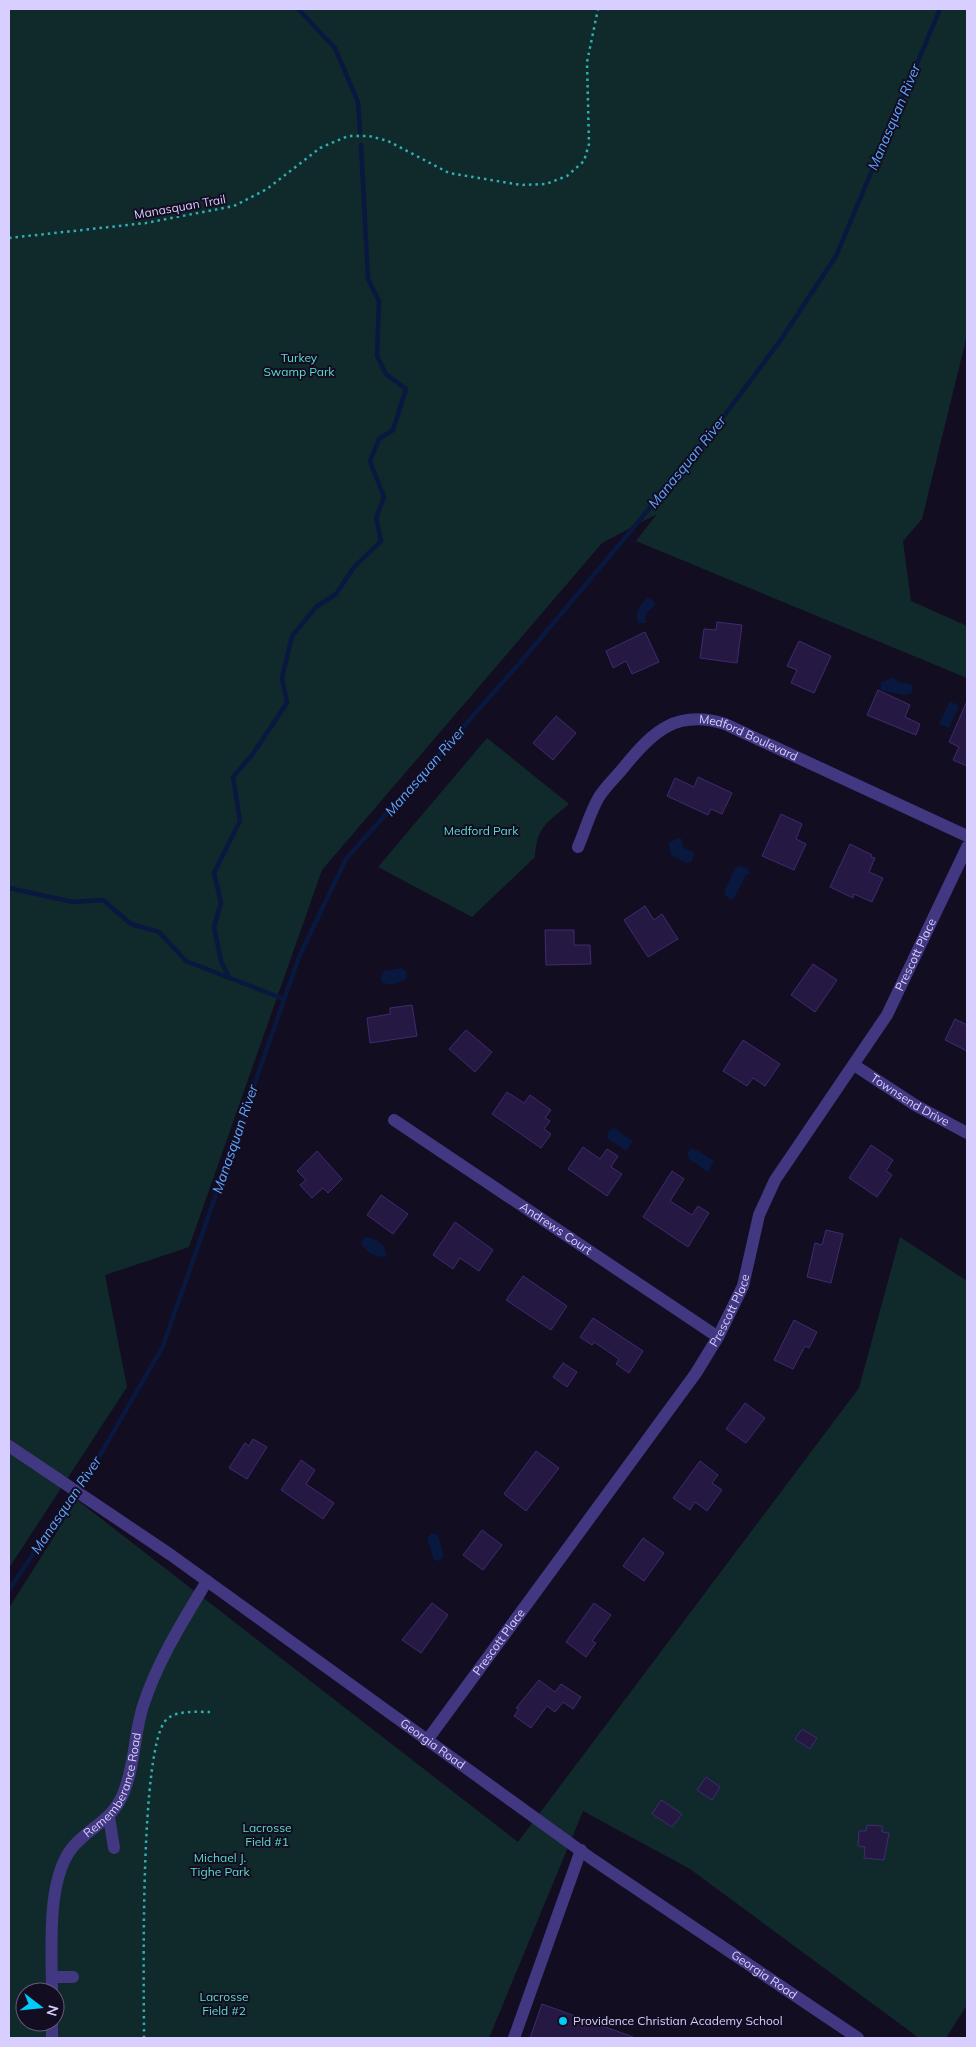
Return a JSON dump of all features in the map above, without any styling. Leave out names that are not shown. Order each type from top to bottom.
[{"type":"street","name":"Medford Boulevard","points":[[578,847],[599,797],[627,763],[651,736],[664,727],[689,719],[710,720],[725,724],[967,836]]},
{"type":"street","name":"Prescott Place","points":[[428,1739],[696,1373],[718,1337],[743,1286],[764,1202],[775,1180],[896,999],[967,847]]},
{"type":"street","name":"Townsend Drive","points":[[854,1064],[915,1105],[967,1133]]},
{"type":"street","name":"Andrews Court","points":[[394,1120],[718,1337]]},
{"type":"street","name":"Georgia Road","points":[[9,1446],[207,1581],[581,1850],[858,2038]]},
{"type":"street","name":"Rememberance Road","points":[[52,1982],[55,1885],[61,1866],[72,1848],[85,1834],[109,1817],[124,1793],[141,1714],[157,1670],[168,1646],[207,1581]]},
{"type":"street","points":[[109,1817],[114,1848]]},
{"type":"street","points":[[514,2038],[581,1850]]},
{"type":"street","points":[[52,1977],[73,1978]]},
{"type":"path","name":"Manasquan Trail","points":[[9,238],[146,222],[234,206],[267,190],[320,148],[348,136],[368,136],[388,141],[449,173],[521,184],[546,184],[567,176],[584,161],[589,144],[586,62],[598,9]]},
{"type":"path","points":[[144,2038],[145,1830],[157,1740],[166,1719],[174,1715],[211,1712]]},
{"type":"green space","name":"Turkey Swamp Park","points":[[9,9],[967,9],[967,335],[922,519],[903,541],[911,601],[967,626],[967,678],[636,541],[657,514],[602,543],[322,870],[189,1247],[105,1275],[127,1387],[9,1568]]},
{"type":"green space","name":"Medford Park","points":[[487,738],[569,804],[544,826],[538,839],[535,857],[472,917],[378,867]]},
{"type":"green space","points":[[900,1237],[967,1281],[967,2005],[946,2038],[919,2038],[690,1869],[583,1811],[489,2038],[9,2038],[9,1608],[77,1500],[518,1842],[859,1388]]},
{"type":"water","points":[[647,598],[653,600],[655,605],[645,615],[646,623],[638,623],[638,610]]},
{"type":"water","points":[[893,678],[899,682],[911,684],[913,689],[911,694],[904,695],[881,690],[881,682]]},
{"type":"water","points":[[950,701],[959,706],[949,728],[939,724]]},
{"type":"water","points":[[678,838],[682,839],[683,847],[694,853],[691,862],[686,863],[671,855],[669,843]]},
{"type":"water","points":[[740,866],[748,868],[750,873],[746,875],[734,898],[729,899],[724,894],[725,890],[735,868]]},
{"type":"water","points":[[402,968],[406,971],[407,978],[398,983],[382,982],[381,975],[384,971]]},
{"type":"water","points":[[614,1128],[633,1141],[626,1151],[607,1138],[608,1132]]},
{"type":"water","points":[[690,1149],[697,1150],[714,1161],[708,1172],[689,1159],[687,1154]]},
{"type":"water","points":[[365,1237],[380,1242],[386,1252],[386,1256],[375,1256],[368,1252],[361,1243]]},
{"type":"water","points":[[432,1533],[438,1535],[444,1556],[440,1561],[434,1560],[427,1538]]},
{"type":"building","points":[[717,622],[742,625],[737,663],[700,658],[704,629],[716,630]]},
{"type":"building","points":[[645,632],[659,662],[632,674],[626,661],[613,668],[606,651]]},
{"type":"building","points":[[799,641],[831,656],[814,693],[791,683],[797,670],[787,666]]},
{"type":"building","points":[[878,690],[910,705],[905,717],[920,724],[916,735],[867,715]]},
{"type":"building","points":[[967,701],[967,766],[953,760],[959,747],[949,742]]},
{"type":"building","points":[[556,716],[576,733],[553,760],[533,743]]},
{"type":"building","points":[[698,777],[732,793],[722,814],[711,809],[708,815],[667,796],[675,778],[694,787]]},
{"type":"building","points":[[781,814],[802,824],[796,839],[806,844],[794,870],[762,856]]},
{"type":"building","points":[[850,844],[875,858],[869,872],[883,878],[872,902],[854,894],[853,898],[830,887]]},
{"type":"building","points":[[645,906],[654,920],[662,914],[678,939],[648,957],[624,920]]},
{"type":"building","points":[[545,930],[574,930],[574,945],[590,945],[591,964],[546,965]]},
{"type":"building","points":[[813,964],[837,980],[815,1012],[791,995]]},
{"type":"building","points":[[412,1005],[417,1036],[370,1043],[367,1018],[390,1014],[390,1008]]},
{"type":"building","points":[[955,1019],[967,1025],[967,1051],[945,1040]]},
{"type":"building","points":[[466,1030],[492,1052],[475,1072],[449,1049]]},
{"type":"building","points":[[743,1040],[780,1064],[765,1086],[753,1078],[747,1086],[723,1071]]},
{"type":"building","points":[[507,1092],[524,1103],[530,1095],[551,1110],[545,1118],[550,1121],[544,1129],[551,1134],[541,1148],[492,1114]]},
{"type":"building","points":[[871,1145],[893,1160],[886,1171],[892,1175],[877,1197],[849,1178]]},
{"type":"building","points":[[583,1147],[600,1159],[607,1149],[618,1156],[611,1167],[622,1174],[607,1196],[568,1169]]},
{"type":"building","points":[[317,1151],[342,1179],[328,1193],[323,1188],[312,1198],[300,1185],[306,1180],[297,1171]]},
{"type":"building","points":[[672,1171],[684,1179],[670,1201],[692,1215],[698,1206],[709,1213],[688,1247],[643,1217]]},
{"type":"building","points":[[381,1195],[408,1214],[393,1234],[367,1215]]},
{"type":"building","points":[[455,1222],[493,1250],[479,1271],[460,1258],[453,1269],[433,1255]]},
{"type":"building","points":[[826,1230],[843,1234],[831,1283],[807,1277],[815,1243],[822,1245]]},
{"type":"building","points":[[523,1276],[567,1306],[551,1330],[506,1300]]},
{"type":"building","points":[[593,1318],[643,1351],[629,1373],[616,1364],[619,1359],[594,1342],[592,1345],[580,1337]]},
{"type":"building","points":[[794,1320],[817,1332],[809,1348],[805,1346],[793,1369],[774,1360]]},
{"type":"building","points":[[563,1363],[577,1372],[567,1387],[553,1377]]},
{"type":"building","points":[[745,1403],[765,1418],[746,1443],[726,1429]]},
{"type":"building","points":[[253,1439],[267,1447],[247,1479],[229,1468],[245,1443],[249,1446]]},
{"type":"building","points":[[536,1451],[559,1468],[526,1511],[504,1494]]},
{"type":"building","points":[[301,1460],[315,1470],[306,1484],[334,1503],[323,1519],[281,1490]]},
{"type":"building","points":[[700,1461],[718,1475],[712,1483],[722,1490],[707,1511],[695,1502],[690,1510],[673,1498]]},
{"type":"building","points":[[482,1530],[502,1545],[483,1570],[463,1555]]},
{"type":"building","points":[[643,1538],[664,1553],[644,1581],[623,1566]]},
{"type":"building","points":[[432,1603],[448,1615],[421,1653],[402,1640]]},
{"type":"building","points":[[594,1603],[611,1615],[592,1641],[596,1643],[586,1657],[566,1642]]},
{"type":"building","points":[[539,1680],[555,1692],[561,1684],[581,1697],[573,1709],[563,1702],[555,1712],[547,1706],[531,1728],[514,1716],[519,1709],[516,1708]]},
{"type":"building","points":[[802,1729],[817,1738],[810,1749],[795,1739]]},
{"type":"building","points":[[706,1777],[720,1787],[712,1800],[697,1790]]},
{"type":"building","points":[[661,1800],[682,1814],[672,1827],[652,1814]]},
{"type":"building","points":[[867,1825],[882,1826],[882,1832],[889,1833],[884,1860],[864,1858],[865,1847],[858,1846],[859,1831],[866,1831]]},
{"type":"building","name":"Providence Christian Academy School","points":[[542,2004],[633,2037],[633,2038],[530,2038]]},
{"type":"waterway","points":[[298,9],[335,48],[358,102],[360,132]]},
{"type":"waterway","name":"Manasquan River","points":[[9,1590],[103,1450],[163,1346],[299,957],[346,859],[519,664],[697,452],[780,341],[836,256],[940,9]]},
{"type":"waterway","points":[[229,977],[221,961],[214,927],[221,903],[214,873],[240,821],[233,777],[252,755],[287,703],[282,678],[292,636],[316,607],[336,594],[354,567],[381,541],[376,518],[384,497],[370,461],[379,439],[393,430],[406,389],[386,374],[377,356],[379,301],[368,279],[361,145]]},
{"type":"waterway","points":[[9,888],[73,902],[103,900],[131,924],[159,932],[186,961],[284,999]]},
{"type":"place","name":"Providence Christian Academy School","points":[[563,2021]]},
{"type":"park label","name":"Lacrosse Field #1","points":[[267,1835]]},
{"type":"park label","name":"Michael J. Tighe Park","points":[[220,1865]]},
{"type":"park label","name":"Lacrosse Field #2","points":[[224,2004]]}]
